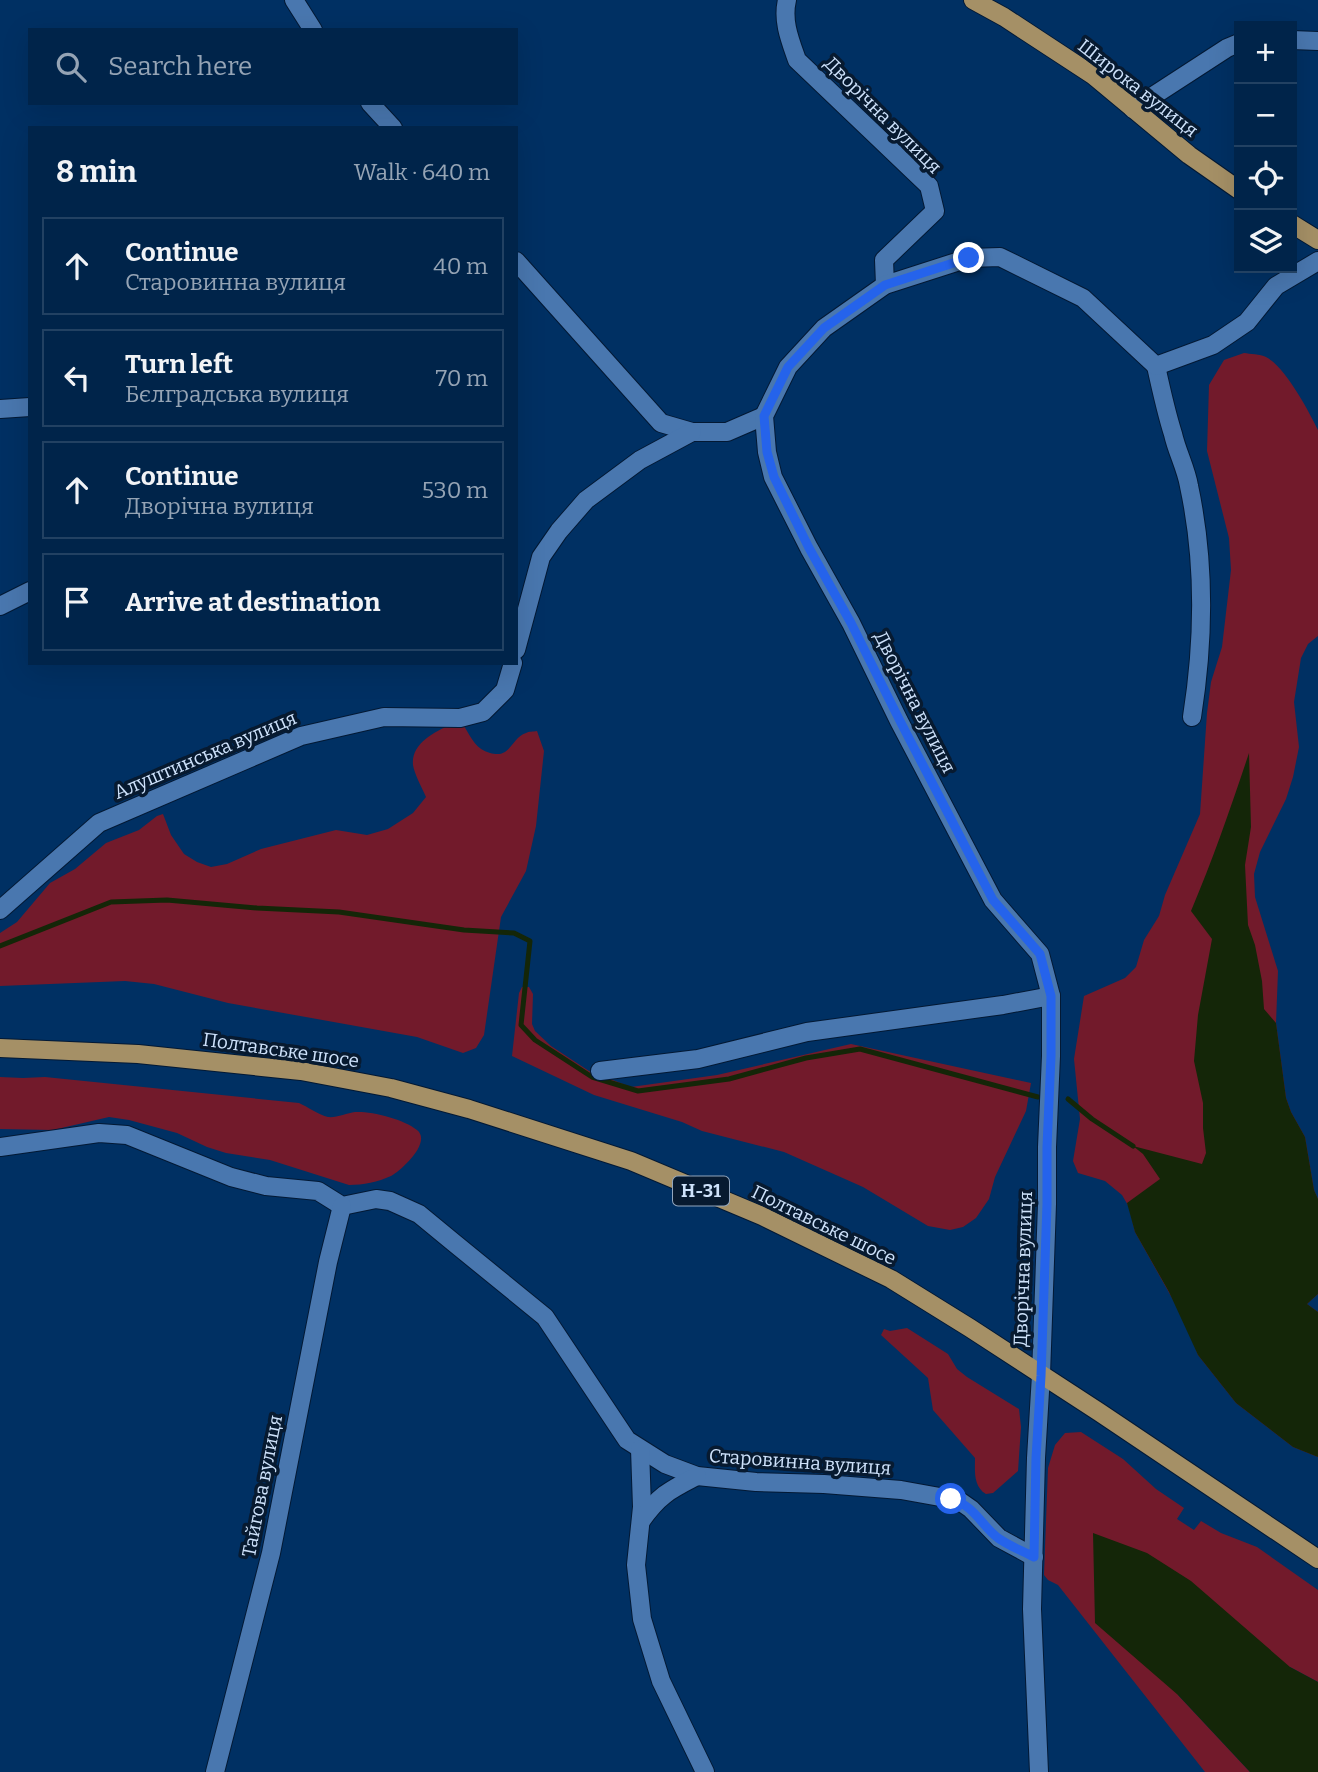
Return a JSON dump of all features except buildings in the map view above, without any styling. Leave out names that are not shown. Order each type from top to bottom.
[{"type":"main road","name":"Широка вулиця","points":[[974,0],[1094,76],[1189,155],[1234,186]]},
{"type":"main road","points":[[1297,227],[1318,240]]},
{"type":"main road","name":"Полтавське шосе","points":[[0,1048],[138,1054],[301,1071],[391,1088],[469,1109],[632,1161],[762,1216],[891,1279],[971,1328],[1318,1559]]},
{"type":"street","points":[[294,0],[312,28]]},
{"type":"street","name":"Дворічна вулиця","points":[[787,0],[787,34],[797,60],[929,186],[935,211],[884,260],[885,285]]},
{"type":"street","points":[[1297,40],[1318,41]]},
{"type":"street","points":[[1133,108],[1234,45]]},
{"type":"street","points":[[372,105],[391,126]]},
{"type":"street","points":[[519,269],[661,423],[692,432],[727,432],[764,416],[788,367],[824,328],[885,285],[969,258],[1000,257],[1083,298],[1156,366],[1173,436],[1189,483],[1199,544],[1201,632],[1199,676],[1192,717]]},
{"type":"street","points":[[1156,366],[1213,345],[1247,321],[1276,286],[1318,261]]},
{"type":"street","points":[[0,409],[28,407]]},
{"type":"street","name":"Дворічна вулиця","points":[[764,416],[767,452],[779,489],[993,900],[1040,954],[1051,996],[1047,1204],[1032,1609],[1039,1772]]},
{"type":"street","points":[[518,643],[541,557],[559,531],[586,500],[640,460],[692,432]]},
{"type":"street","points":[[0,606],[28,592]]},
{"type":"street","name":"Алуштинська вулиця","points":[[0,910],[99,823],[301,736],[384,717],[460,718],[483,712],[505,690],[512,665]]},
{"type":"street","points":[[600,1071],[698,1059],[807,1032],[1051,996]]},
{"type":"street","points":[[0,1147],[99,1133],[127,1135],[231,1177],[266,1186],[318,1191],[342,1206]]},
{"type":"street","name":"Старовинна вулиця","points":[[342,1206],[376,1199],[390,1201],[419,1214],[545,1317],[627,1440],[665,1464],[697,1476],[901,1490],[951,1499],[971,1509],[999,1538],[1034,1557]]},
{"type":"street","name":"Тайгова вулиця","points":[[215,1772],[271,1553],[328,1262],[342,1206]]},
{"type":"street","points":[[640,1449],[642,1507],[636,1565],[642,1619],[661,1681],[705,1772]]},
{"type":"street","points":[[640,1521],[666,1492],[697,1476]]},
{"type":"shaded area","points":[[1244,353],[1266,357],[1274,362],[1296,390],[1318,430],[1318,636],[1308,644],[1301,658],[1294,702],[1299,747],[1293,777],[1286,799],[1260,852],[1254,874],[1255,897],[1278,971],[1276,1023],[1286,1098],[1305,1137],[1318,1199],[1318,1294],[1307,1304],[1318,1312],[1318,1457],[1293,1447],[1236,1403],[1198,1355],[1186,1323],[1135,1232],[1129,1207],[1122,1195],[1105,1181],[1078,1173],[1073,1161],[1080,1119],[1074,1059],[1084,996],[1125,978],[1136,967],[1144,940],[1159,916],[1165,895],[1200,814],[1207,713],[1211,682],[1222,647],[1231,570],[1229,538],[1207,451],[1209,385],[1224,360]]},
{"type":"shaded area","points":[[450,725],[464,726],[478,746],[497,754],[507,751],[521,736],[537,731],[544,751],[536,826],[526,871],[501,917],[484,1035],[476,1048],[463,1053],[417,1037],[228,1003],[154,984],[125,981],[0,986],[0,933],[17,922],[50,883],[75,869],[106,843],[139,830],[163,814],[171,835],[184,854],[211,867],[227,864],[261,849],[336,830],[367,835],[388,829],[413,813],[426,797],[415,772],[413,758],[425,740]]},
{"type":"shaded area","points":[[1249,753],[1251,827],[1245,865],[1248,925],[1262,981],[1264,1009],[1276,1023],[1286,1098],[1305,1137],[1318,1199],[1318,1294],[1307,1304],[1318,1312],[1318,1457],[1293,1447],[1236,1403],[1198,1355],[1169,1292],[1135,1232],[1127,1203],[1160,1179],[1143,1154],[1133,1146],[1202,1164],[1206,1153],[1203,1103],[1194,1061],[1198,1015],[1212,939],[1191,911]]},
{"type":"shaded area","points":[[522,987],[529,987],[533,994],[532,1024],[535,1031],[551,1046],[589,1071],[631,1087],[717,1075],[851,1044],[1031,1083],[1026,1111],[995,1177],[989,1199],[976,1218],[963,1227],[950,1230],[928,1226],[863,1187],[784,1152],[702,1131],[682,1122],[594,1095],[512,1056],[519,993]]},
{"type":"shaded area","points":[[0,1077],[45,1077],[299,1103],[328,1117],[355,1112],[370,1113],[387,1116],[411,1126],[421,1135],[421,1141],[408,1162],[391,1176],[370,1183],[349,1185],[270,1160],[226,1153],[177,1133],[129,1120],[109,1117],[53,1130],[0,1129]]},
{"type":"shaded area","points":[[907,1328],[948,1354],[957,1369],[967,1377],[1019,1409],[1021,1427],[1018,1471],[993,1493],[986,1494],[979,1487],[975,1458],[933,1410],[928,1378],[881,1335],[884,1329],[890,1331]]},
{"type":"shaded area","points":[[1081,1432],[1123,1459],[1156,1489],[1184,1508],[1177,1519],[1194,1530],[1201,1521],[1221,1533],[1257,1547],[1318,1590],[1318,1682],[1290,1667],[1178,1695],[1250,1772],[1205,1772],[1058,1585],[1044,1575],[1048,1468],[1055,1445],[1065,1433]]},
{"type":"shaded area","points":[[1093,1533],[1147,1553],[1191,1581],[1290,1667],[1318,1682],[1318,1772],[1250,1772],[1178,1695],[1095,1623]]},
{"type":"waterway","points":[[0,946],[111,902],[167,900],[339,912],[464,930],[514,933],[530,941],[521,1025],[535,1040],[592,1077],[638,1091],[729,1079],[806,1058],[860,1049],[1038,1097]]},
{"type":"waterway","points":[[1068,1099],[1092,1119],[1133,1146]]},
{"type":"route","points":[[951,1499],[971,1509],[999,1538],[1034,1557],[1047,1204],[1051,996],[1040,954],[993,900],[851,623],[809,548],[774,477],[767,452],[764,416],[788,367],[824,328],[885,285],[969,258]]}]
